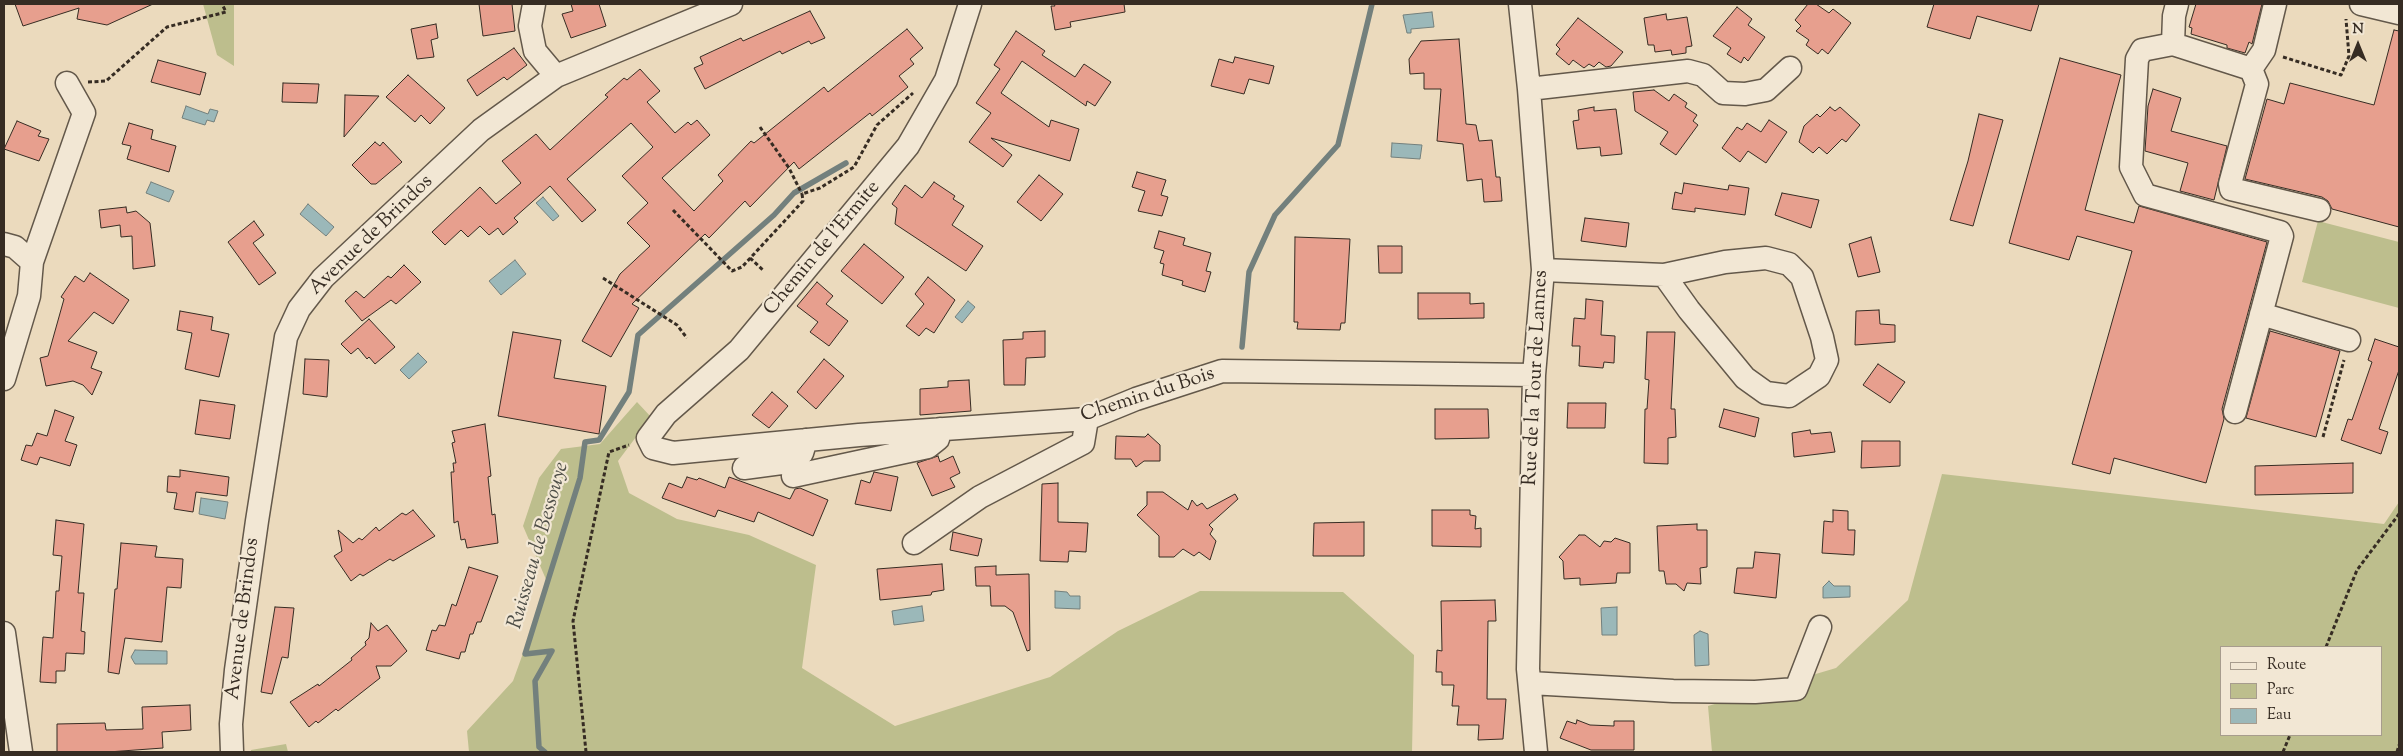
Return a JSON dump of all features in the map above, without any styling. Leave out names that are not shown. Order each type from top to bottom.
[{"type":"street","points":[[534,4],[530,26],[536,51],[556,76]]},
{"type":"street","name":"Avenue de Brindos","points":[[232,752],[231,724],[236,670],[257,521],[286,337],[299,309],[323,278],[481,130],[556,76],[731,4]]},
{"type":"street","name":"Chemin de l'Ermite","points":[[648,438],[666,414],[739,350],[908,146],[946,80],[970,4]]},
{"type":"street","name":"Rue de la Tour de Lannes","points":[[1520,4],[1529,89],[1543,270],[1534,375],[1530,683],[1536,752]]},
{"type":"street","points":[[2173,44],[2174,16],[2178,4]]},
{"type":"street","points":[[2251,68],[2264,50],[2274,4]]},
{"type":"street","points":[[2353,8],[2399,14]]},
{"type":"street","points":[[2235,412],[2282,236],[2280,232],[2145,195],[2131,167],[2136,59],[2142,50],[2173,44],[2251,68]]},
{"type":"street","points":[[1529,89],[1688,71],[1703,75],[1723,93],[1745,94],[1766,90],[1790,68]]},
{"type":"street","points":[[2251,68],[2257,84],[2230,184],[2231,189],[2319,210]]},
{"type":"street","points":[[4,379],[29,296],[32,262],[84,113],[67,82]]},
{"type":"street","points":[[4,244],[15,248],[32,262]]},
{"type":"street","points":[[1543,270],[1664,275],[1725,262],[1766,258],[1789,264],[1802,277],[1822,337],[1827,360],[1819,376],[1788,396],[1766,393],[1745,378],[1689,310],[1664,275]]},
{"type":"street","points":[[2261,314],[2349,340]]},
{"type":"street","name":"Chemin du Bois","points":[[648,438],[653,448],[673,453],[806,440],[1087,419],[1136,399],[1222,371],[1534,375]]},
{"type":"street","points":[[914,543],[980,497],[1083,443],[1087,419]]},
{"type":"street","points":[[793,476],[928,447],[938,439],[940,429]]},
{"type":"street","points":[[744,468],[789,462],[802,454],[806,440]]},
{"type":"street","points":[[1530,683],[1673,691],[1755,692],[1796,689],[1820,627]]},
{"type":"street","points":[[4,633],[21,752]]},
{"type":"path","points":[[67,82],[106,81],[167,28],[226,12],[222,4]]},
{"type":"path","points":[[2264,50],[2341,75],[2349,56],[2353,8]]},
{"type":"path","points":[[802,194],[820,188],[854,167],[877,125],[917,90]]},
{"type":"path","points":[[673,210],[732,271],[742,267],[803,201],[802,194],[789,168],[760,127]]},
{"type":"path","points":[[750,258],[763,270]]},
{"type":"path","points":[[603,278],[677,325],[687,338]]},
{"type":"path","points":[[2323,437],[2349,340]]},
{"type":"path","points":[[586,752],[573,621],[609,452],[648,438]]},
{"type":"path","points":[[2326,646],[2357,570],[2399,514]]},
{"type":"path","points":[[2283,752],[2290,736]]},
{"type":"path","points":[[2397,752],[2399,745]]},
{"type":"green space","points":[[203,4],[234,4],[234,66],[217,55]]},
{"type":"green space","points":[[2318,221],[2399,242],[2399,308],[2302,282]]},
{"type":"green space","points":[[637,402],[651,417],[618,461],[629,493],[677,519],[749,535],[816,565],[802,668],[895,726],[1050,677],[1118,631],[1200,591],[1343,592],[1414,655],[1412,752],[469,752],[467,731],[513,681],[548,584],[523,526],[539,478],[561,449],[600,444]]},
{"type":"green space","points":[[1942,474],[2384,524],[2399,502],[2399,752],[1712,752],[1708,706],[1836,668],[1908,600]]},
{"type":"green space","points":[[286,744],[288,752],[251,752],[251,750]]},
{"type":"water","points":[[1432,12],[1434,27],[1411,29],[1411,33],[1407,33],[1403,15]]},
{"type":"water","points":[[186,106],[208,114],[210,109],[218,111],[214,122],[207,120],[205,125],[182,118]]},
{"type":"water","points":[[1392,143],[1422,145],[1420,159],[1391,157]]},
{"type":"water","points":[[151,182],[174,191],[169,202],[146,193]]},
{"type":"water","points":[[543,197],[559,216],[553,221],[536,203]]},
{"type":"water","points":[[308,204],[334,227],[326,236],[300,214]]},
{"type":"water","points":[[515,260],[526,274],[501,295],[489,281]]},
{"type":"water","points":[[968,301],[975,307],[962,323],[955,317]]},
{"type":"water","points":[[418,353],[427,362],[409,379],[400,370]]},
{"type":"water","points":[[201,498],[228,502],[225,519],[199,514]]},
{"type":"water","points":[[1829,581],[1834,586],[1850,586],[1850,597],[1823,598],[1823,587]]},
{"type":"water","points":[[1055,591],[1067,592],[1070,596],[1080,596],[1080,609],[1055,608]]},
{"type":"water","points":[[922,606],[924,621],[894,625],[892,611]]},
{"type":"water","points":[[1617,607],[1617,635],[1602,635],[1601,608]]},
{"type":"water","points":[[1700,631],[1708,634],[1709,665],[1695,666],[1694,635]]},
{"type":"water","points":[[135,650],[167,651],[167,664],[135,664],[131,657]]},
{"type":"building","points":[[15,4],[153,4],[107,25],[77,19],[79,8],[23,26]]},
{"type":"building","points":[[479,4],[512,4],[515,31],[483,36]]},
{"type":"building","points":[[571,4],[599,4],[606,26],[571,38],[562,14],[573,11]]},
{"type":"building","points":[[1054,4],[1124,4],[1125,12],[1070,22],[1071,27],[1055,30],[1051,6],[1055,6]]},
{"type":"building","points":[[1808,4],[1816,4],[1829,13],[1833,9],[1851,23],[1828,54],[1822,49],[1818,54],[1806,45],[1809,40],[1796,31],[1801,26],[1795,20]]},
{"type":"building","points":[[1934,4],[2039,4],[2031,31],[1977,16],[1970,39],[1927,27]]},
{"type":"building","points":[[2196,4],[2262,4],[2252,44],[2249,42],[2245,53],[2227,48],[2227,45],[2191,34],[2192,28],[2189,27]]},
{"type":"building","points":[[1737,7],[1752,19],[1748,25],[1765,37],[1748,61],[1744,57],[1741,63],[1727,54],[1731,48],[1713,36]]},
{"type":"building","points":[[810,11],[825,38],[811,44],[809,41],[782,54],[780,51],[705,89],[694,68],[703,64],[700,57],[741,38],[743,41]]},
{"type":"building","points":[[1666,14],[1667,20],[1687,17],[1692,46],[1686,47],[1686,53],[1672,55],[1671,50],[1655,52],[1654,45],[1648,45],[1644,18]]},
{"type":"building","points":[[1578,18],[1623,52],[1611,66],[1606,67],[1599,62],[1594,67],[1589,64],[1584,68],[1573,60],[1569,65],[1556,54],[1560,49],[1556,45]]},
{"type":"building","points":[[436,24],[438,38],[431,40],[434,57],[417,59],[411,29]]},
{"type":"building","points":[[907,29],[923,48],[910,59],[914,64],[899,76],[908,87],[872,116],[870,113],[799,169],[794,162],[750,207],[745,201],[709,238],[705,234],[632,304],[639,308],[611,357],[582,341],[620,274],[650,246],[627,223],[648,203],[622,176],[653,147],[631,123],[567,179],[596,210],[582,222],[550,186],[514,218],[518,222],[503,235],[498,228],[489,235],[480,226],[468,237],[461,230],[445,245],[432,232],[480,187],[496,204],[521,183],[502,161],[536,134],[550,150],[608,97],[605,95],[624,78],[627,80],[640,69],[660,91],[647,102],[675,133],[688,122],[691,125],[697,120],[710,135],[662,178],[694,211],[723,181],[718,175],[751,141],[754,143],[824,87],[828,92]]},
{"type":"building","points":[[2394,30],[2399,31],[2399,227],[2332,209],[2328,201],[2322,197],[2245,179],[2267,99],[2284,104],[2290,83],[2374,105]]},
{"type":"building","points":[[1016,31],[1045,51],[1042,55],[1075,77],[1084,64],[1111,82],[1095,106],[1087,101],[1086,106],[1022,61],[1001,93],[1049,127],[1051,120],[1079,129],[1070,161],[991,138],[1012,155],[1003,167],[969,142],[991,113],[976,103],[1000,69],[994,65]]},
{"type":"building","points":[[1459,39],[1466,124],[1476,125],[1479,141],[1492,140],[1496,177],[1500,177],[1502,201],[1484,202],[1482,179],[1467,181],[1463,144],[1437,141],[1441,89],[1424,89],[1424,73],[1410,74],[1409,59],[1421,41]]},
{"type":"building","points":[[514,48],[527,65],[507,80],[504,77],[477,96],[467,80]]},
{"type":"building","points":[[1235,57],[1274,66],[1269,84],[1249,79],[1244,94],[1211,86],[1219,59],[1233,63]]},
{"type":"building","points":[[2060,58],[2121,75],[2085,210],[2134,223],[2139,206],[2267,242],[2222,409],[2224,419],[2206,483],[2114,458],[2110,474],[2072,464],[2132,251],[2077,236],[2069,260],[2009,243]]},
{"type":"building","points":[[158,60],[206,73],[200,95],[151,82]]},
{"type":"building","points":[[408,75],[445,108],[430,124],[421,115],[415,122],[386,97]]},
{"type":"building","points":[[283,83],[319,84],[317,103],[282,102]]},
{"type":"building","points":[[2153,89],[2181,98],[2171,131],[2227,146],[2214,200],[2180,191],[2188,163],[2145,151],[2148,106]]},
{"type":"building","points":[[1654,90],[1669,101],[1674,94],[1687,103],[1685,107],[1697,115],[1693,121],[1698,125],[1676,155],[1660,144],[1668,132],[1635,111],[1633,92]]},
{"type":"building","points":[[345,95],[379,96],[344,137]]},
{"type":"building","points":[[1594,107],[1594,111],[1616,109],[1622,154],[1601,156],[1600,147],[1577,149],[1573,121],[1579,120],[1578,110]]},
{"type":"building","points":[[1830,107],[1835,111],[1840,107],[1860,125],[1846,142],[1842,139],[1827,154],[1819,147],[1813,153],[1799,142],[1804,126],[1817,114],[1820,117]]},
{"type":"building","points":[[1979,114],[2003,120],[1973,226],[1950,220],[1968,161]]},
{"type":"building","points":[[1769,120],[1787,132],[1766,163],[1748,151],[1740,162],[1722,148],[1737,127],[1742,130],[1747,123],[1761,132]]},
{"type":"building","points":[[17,121],[41,131],[38,136],[49,139],[39,161],[4,149]]},
{"type":"building","points":[[129,123],[153,130],[151,139],[176,146],[169,172],[127,159],[131,146],[122,144]]},
{"type":"building","points":[[375,142],[380,146],[383,142],[402,162],[376,184],[371,184],[352,165]]},
{"type":"building","points":[[1137,172],[1166,180],[1161,195],[1168,197],[1162,216],[1138,211],[1145,191],[1132,187]]},
{"type":"building","points":[[1039,175],[1063,194],[1041,221],[1017,202]]},
{"type":"building","points":[[934,182],[955,196],[953,199],[964,206],[952,225],[983,246],[966,271],[895,224],[897,208],[892,204],[905,185],[922,198]]},
{"type":"building","points":[[1684,183],[1728,190],[1729,185],[1749,188],[1745,215],[1695,208],[1695,212],[1672,209],[1675,192],[1682,194]]},
{"type":"building","points":[[1782,193],[1819,200],[1811,228],[1775,215]]},
{"type":"building","points":[[126,207],[127,213],[136,211],[150,223],[155,266],[133,269],[132,236],[121,237],[120,225],[101,228],[99,210]]},
{"type":"building","points":[[1585,218],[1629,223],[1626,247],[1581,241]]},
{"type":"building","points":[[254,221],[264,235],[253,243],[276,273],[259,285],[228,242]]},
{"type":"building","points":[[1159,231],[1185,238],[1183,245],[1211,253],[1206,271],[1211,272],[1205,292],[1182,285],[1183,281],[1162,275],[1164,264],[1160,263],[1164,251],[1154,248]]},
{"type":"building","points":[[1295,237],[1350,239],[1345,323],[1341,323],[1340,330],[1297,329],[1298,322],[1294,322]]},
{"type":"building","points":[[1871,237],[1880,272],[1858,277],[1849,244]]},
{"type":"building","points":[[864,244],[904,277],[882,304],[841,271]]},
{"type":"building","points":[[1378,246],[1402,246],[1402,273],[1379,273]]},
{"type":"building","points":[[404,265],[421,282],[396,304],[391,300],[362,321],[345,301],[356,291],[364,298],[388,276],[391,278]]},
{"type":"building","points":[[90,273],[129,300],[113,324],[94,312],[68,341],[97,352],[91,368],[102,372],[92,395],[83,385],[73,381],[46,386],[40,358],[48,356],[64,299],[61,297],[75,276],[84,282]]},
{"type":"building","points":[[928,277],[955,300],[934,333],[926,328],[919,336],[906,326],[924,304],[915,294]]},
{"type":"building","points":[[817,282],[833,296],[826,304],[848,321],[829,346],[810,332],[818,322],[797,306]]},
{"type":"building","points":[[1418,293],[1470,293],[1470,304],[1484,303],[1484,318],[1418,319]]},
{"type":"building","points":[[1586,299],[1603,301],[1601,335],[1615,336],[1614,363],[1604,362],[1603,368],[1579,366],[1580,346],[1572,346],[1574,318],[1585,319]]},
{"type":"building","points":[[1879,310],[1880,324],[1895,325],[1895,342],[1855,345],[1856,311]]},
{"type":"building","points":[[180,311],[213,317],[211,330],[229,334],[219,377],[185,369],[192,333],[177,330]]},
{"type":"building","points":[[369,319],[395,347],[375,364],[369,357],[367,359],[358,348],[351,354],[341,344]]},
{"type":"building","points":[[1045,331],[1045,357],[1026,358],[1025,385],[1004,385],[1003,340],[1023,339],[1023,332]]},
{"type":"building","points":[[2270,331],[2340,351],[2316,437],[2246,418]]},
{"type":"building","points":[[513,332],[561,340],[554,378],[606,386],[599,434],[498,416]]},
{"type":"building","points":[[1647,332],[1675,332],[1671,409],[1675,409],[1676,437],[1668,438],[1668,464],[1644,463],[1645,409],[1647,409],[1649,380],[1645,379]]},
{"type":"building","points":[[2375,339],[2399,347],[2399,370],[2379,429],[2388,432],[2381,454],[2341,440],[2348,419],[2352,420],[2372,362],[2368,360]]},
{"type":"building","points":[[305,359],[329,360],[327,397],[303,394]]},
{"type":"building","points":[[824,359],[844,376],[816,409],[797,392]]},
{"type":"building","points":[[1878,364],[1905,382],[1890,403],[1863,385]]},
{"type":"building","points":[[969,380],[971,411],[920,415],[920,389],[948,387],[948,381]]},
{"type":"building","points":[[772,392],[788,406],[769,428],[752,415]]},
{"type":"building","points":[[200,400],[235,405],[230,439],[195,434]]},
{"type":"building","points":[[1568,403],[1606,403],[1605,428],[1567,428]]},
{"type":"building","points":[[1435,409],[1488,409],[1489,438],[1435,439]]},
{"type":"building","points":[[1724,409],[1759,418],[1755,437],[1719,427]]},
{"type":"building","points":[[55,410],[74,417],[65,441],[77,445],[70,466],[40,457],[37,465],[21,460],[26,445],[32,446],[37,433],[47,436]]},
{"type":"building","points":[[485,424],[491,476],[488,477],[492,515],[495,514],[498,543],[467,548],[465,539],[461,540],[458,521],[454,523],[451,472],[454,472],[453,463],[456,463],[452,443],[455,442],[452,431]]},
{"type":"building","points":[[1810,430],[1811,434],[1831,432],[1835,452],[1794,457],[1792,433]]},
{"type":"building","points":[[1148,434],[1160,445],[1160,461],[1144,461],[1136,467],[1131,459],[1115,459],[1116,436],[1145,437]]},
{"type":"building","points":[[1862,441],[1900,441],[1900,466],[1861,468]]},
{"type":"building","points":[[938,456],[940,462],[953,456],[960,473],[950,478],[955,487],[932,496],[917,463]]},
{"type":"building","points":[[2353,463],[2353,493],[2255,495],[2255,466]]},
{"type":"building","points":[[180,470],[229,477],[227,496],[196,492],[193,512],[174,509],[177,493],[167,492],[168,476],[180,477]]},
{"type":"building","points":[[874,472],[898,477],[891,511],[855,504],[861,480],[870,483]]},
{"type":"building","points":[[687,477],[697,480],[699,478],[725,488],[729,477],[790,499],[795,489],[800,488],[828,500],[813,536],[758,512],[754,522],[718,510],[715,517],[662,498],[669,483],[682,488]]},
{"type":"building","points":[[1058,483],[1058,522],[1088,523],[1086,552],[1069,551],[1068,562],[1040,561],[1042,484]]},
{"type":"building","points":[[1147,492],[1163,492],[1188,510],[1192,500],[1197,506],[1202,503],[1207,509],[1235,494],[1238,499],[1209,525],[1213,529],[1210,534],[1216,541],[1210,560],[1199,552],[1194,556],[1183,549],[1174,557],[1159,557],[1159,536],[1137,515],[1147,505]]},
{"type":"building","points":[[413,510],[435,536],[393,561],[390,559],[363,576],[360,574],[351,581],[334,556],[342,551],[338,530],[353,543],[359,538],[362,540],[376,527],[379,531],[402,513],[406,515]]},
{"type":"building","points":[[1432,510],[1470,510],[1470,515],[1476,516],[1475,529],[1481,528],[1481,547],[1432,546]]},
{"type":"building","points":[[1833,510],[1848,511],[1848,530],[1855,530],[1854,555],[1822,553],[1824,521],[1833,522]]},
{"type":"building","points":[[56,520],[84,524],[78,593],[84,593],[81,631],[85,632],[84,654],[66,653],[65,671],[56,671],[56,683],[40,682],[43,637],[53,638],[56,591],[59,591],[62,556],[53,555]]},
{"type":"building","points":[[1364,522],[1364,556],[1313,556],[1314,523]]},
{"type":"building","points":[[1697,524],[1697,530],[1707,530],[1707,567],[1700,568],[1701,584],[1687,583],[1684,591],[1676,584],[1666,584],[1664,571],[1659,571],[1657,526]]},
{"type":"building","points":[[953,532],[982,539],[978,556],[950,550]]},
{"type":"building","points":[[1579,535],[1585,535],[1600,547],[1604,541],[1611,542],[1615,538],[1630,543],[1630,573],[1617,573],[1616,583],[1580,585],[1580,578],[1564,579],[1563,561],[1559,557]]},
{"type":"building","points":[[121,543],[157,546],[155,557],[183,559],[181,588],[167,587],[162,642],[125,638],[119,674],[108,672]]},
{"type":"building","points":[[1755,552],[1780,554],[1776,598],[1734,593],[1737,568],[1753,568]]},
{"type":"building","points":[[942,564],[944,590],[932,592],[931,595],[880,600],[877,569]]},
{"type":"building","points":[[996,566],[996,575],[1029,574],[1030,650],[1027,651],[1013,612],[1005,606],[991,606],[990,586],[976,586],[975,567]]},
{"type":"building","points":[[469,567],[498,576],[481,622],[477,622],[473,634],[470,634],[465,652],[461,652],[459,659],[426,650],[432,630],[436,631],[439,625],[445,626],[452,604],[456,606]]},
{"type":"building","points":[[1495,600],[1496,621],[1488,621],[1487,699],[1506,699],[1503,739],[1478,740],[1479,725],[1457,725],[1459,706],[1452,706],[1454,685],[1442,685],[1442,672],[1436,672],[1437,650],[1442,651],[1441,601]]},
{"type":"building","points":[[275,607],[294,608],[288,658],[282,657],[272,694],[261,692]]},
{"type":"building","points":[[371,623],[378,631],[387,625],[407,651],[391,666],[376,666],[380,678],[338,711],[336,709],[318,723],[316,721],[309,727],[290,702],[318,684],[319,686],[352,660],[351,658],[366,645],[365,642],[369,638]]},
{"type":"building","points":[[190,705],[191,730],[162,732],[163,748],[108,752],[57,752],[57,724],[105,723],[106,730],[143,729],[142,707]]},
{"type":"building","points":[[1577,720],[1590,725],[1614,726],[1614,721],[1634,721],[1634,750],[1591,750],[1560,738],[1567,721],[1576,724]]},
{"type":"waterway","points":[[1242,347],[1249,272],[1275,215],[1338,145],[1372,4]]},
{"type":"waterway","name":"Ruisseau de Bessouye","points":[[545,752],[539,747],[535,681],[552,651],[525,654],[580,478],[585,442],[599,440],[629,392],[638,335],[774,215],[794,193],[846,163]]}]
